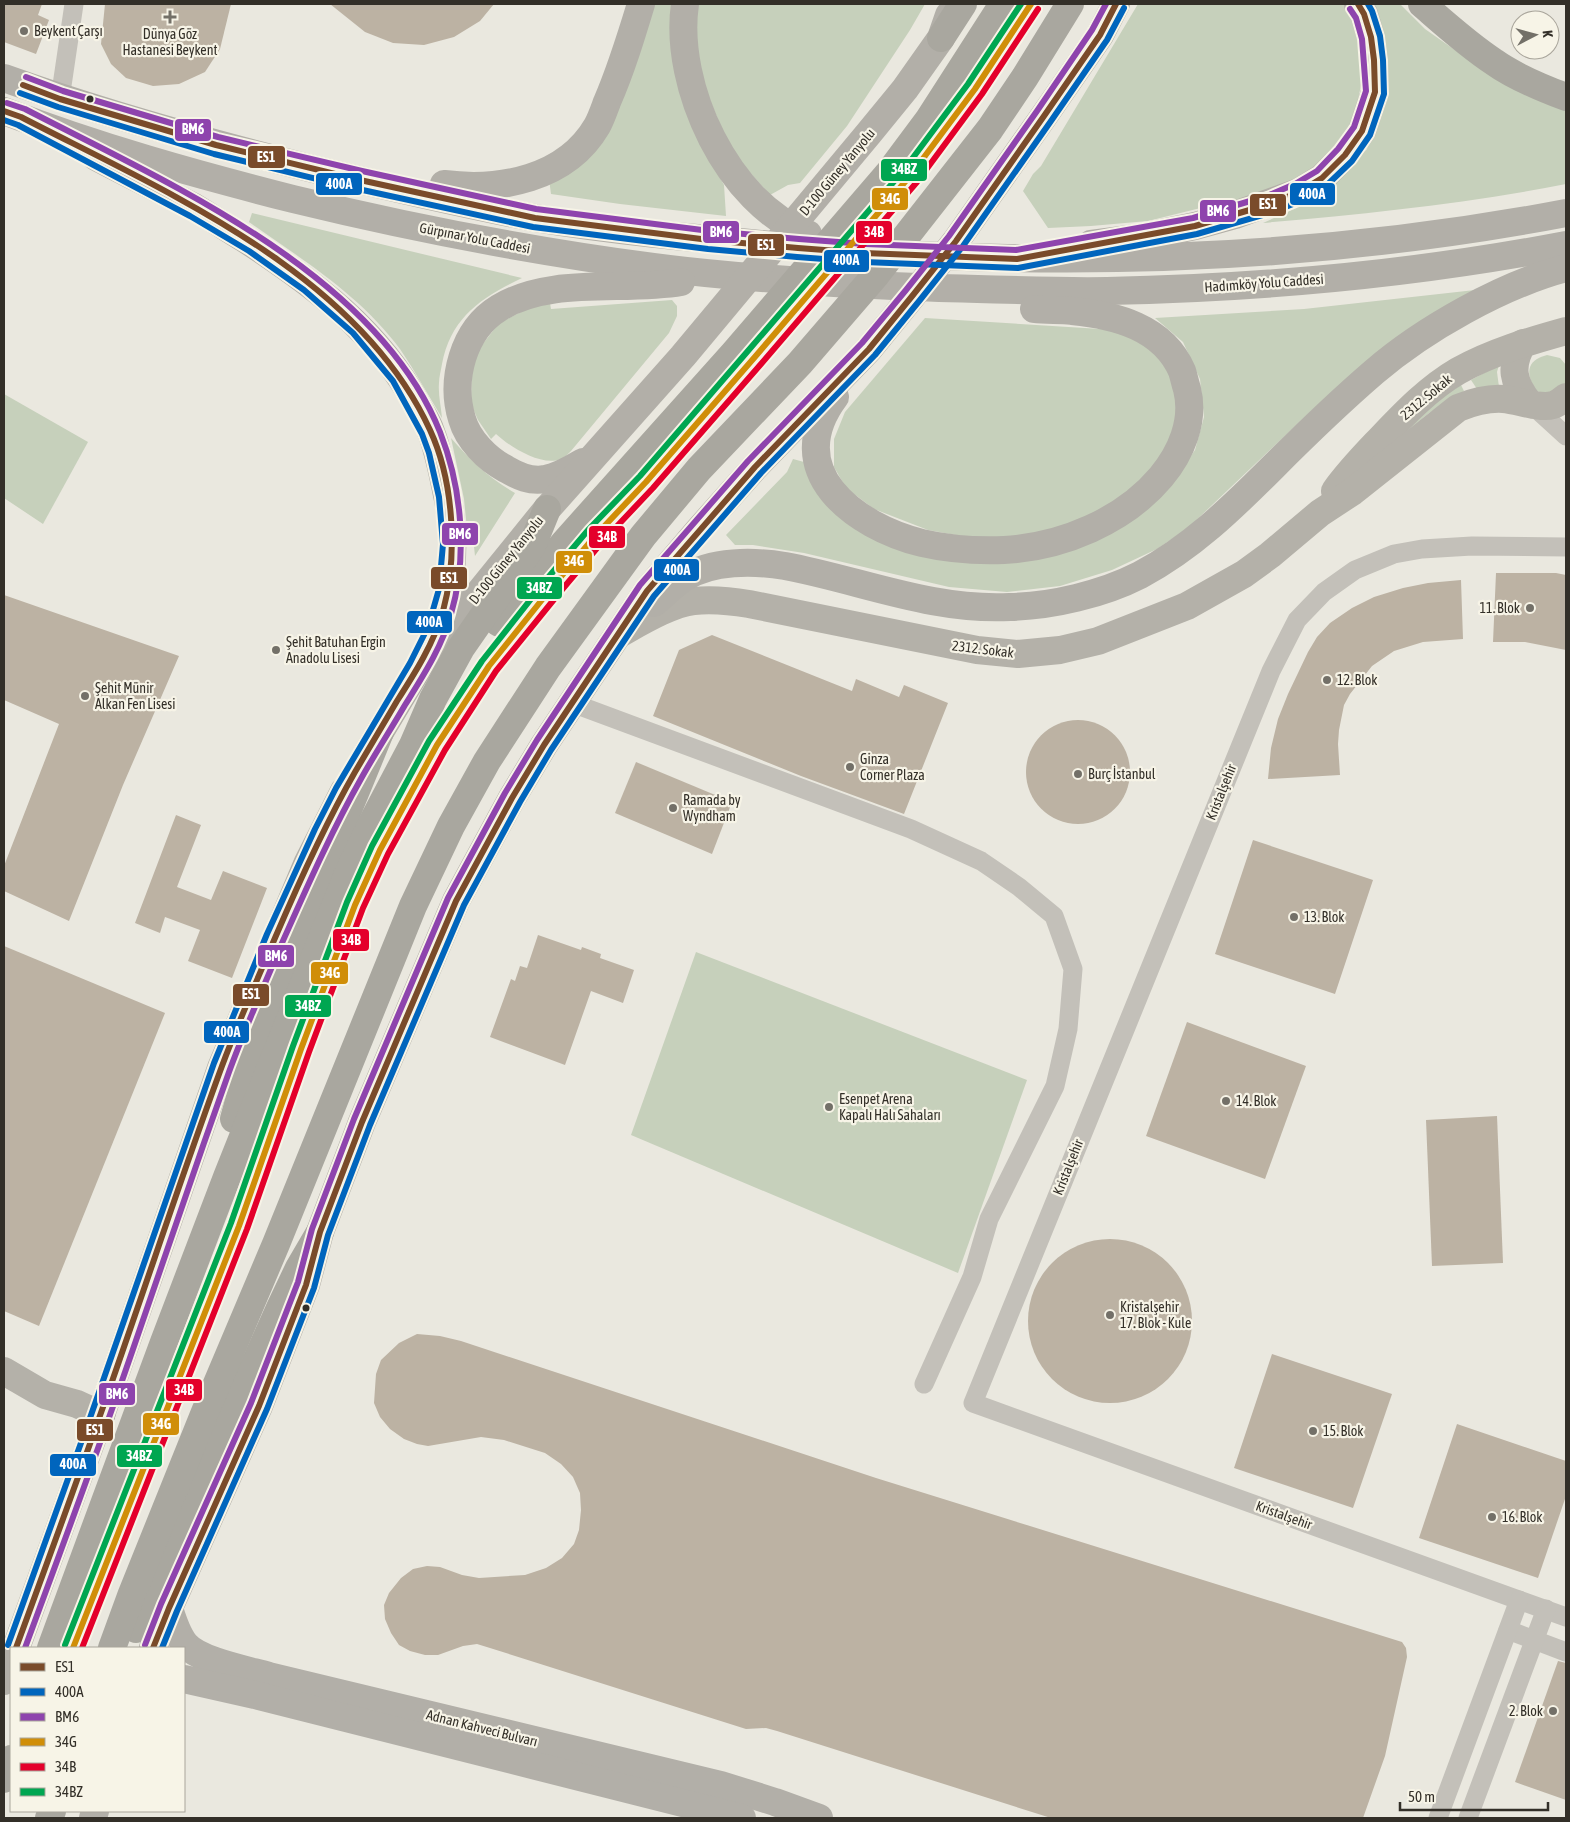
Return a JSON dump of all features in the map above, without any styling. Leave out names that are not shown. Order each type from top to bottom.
[{"type":"highway","points":[[941,38],[964,4]]},
{"type":"highway","points":[[413,744],[429,725],[508,610],[526,588],[734,353],[888,174],[929,119],[1003,4]]},
{"type":"highway","points":[[112,1647],[205,1412],[276,1244],[410,915],[451,826],[487,761],[548,667],[643,536],[699,469],[800,363],[875,276],[990,129],[1070,4]]},
{"type":"highway","points":[[1422,4],[1494,63],[1522,79],[1566,98]]},
{"type":"highway","points":[[51,1647],[227,1177],[349,871],[373,820],[413,744],[433,699],[461,648],[532,546],[546,509]]},
{"type":"highway","points":[[227,1177],[227,1155],[231,1130],[244,1083],[327,861],[380,732]]},
{"type":"highway","points":[[127,1647],[276,1316],[299,1268],[320,1232]]},
{"type":"highway","points":[[4,1780],[10,1762]]},
{"type":"main road","points":[[360,180],[426,182],[478,187],[520,181],[548,171],[576,152],[597,127],[619,74],[641,4]]},
{"type":"main road","points":[[685,4],[684,48],[692,83],[702,115],[714,143],[733,173],[773,215],[797,230],[864,253]]},
{"type":"main road","name":"D-100 Güney Yanyolu","points":[[16,1647],[93,1410],[222,1068],[308,862],[339,801],[419,666],[546,509],[683,356],[905,89],[941,38],[953,4]]},
{"type":"main road","points":[[1017,259],[1195,226],[1270,204],[1299,192],[1322,178],[1345,155],[1362,131],[1375,92],[1371,37],[1364,14],[1358,4]]},
{"type":"main road","points":[[959,288],[1006,305],[1038,310],[1070,310],[1098,314],[1140,327],[1153,334],[1168,350],[1182,371],[1188,395],[1188,422],[1181,447],[1169,467],[1152,488],[1127,508],[1099,525],[1061,539],[1006,550],[977,550],[921,543],[894,533],[859,516],[834,495],[822,477],[816,453],[817,430],[826,409],[868,349],[956,241],[1109,18]]},
{"type":"main road","points":[[4,58],[25,67],[43,80],[60,98]]},
{"type":"main road","points":[[4,78],[60,98],[216,145],[360,180],[535,218],[709,240],[864,253],[1017,259],[1157,258],[1227,255],[1325,247],[1471,229],[1566,213]]},
{"type":"main road","points":[[12,114],[195,208],[303,278],[348,315],[379,347],[408,386],[431,431],[442,468],[449,503],[452,538],[449,590],[437,629],[419,666]]},
{"type":"main road","name":"Gürpınar Yolu Caddesi","points":[[12,114],[175,168],[336,209],[491,242],[656,267],[717,274],[809,282],[959,288]]},
{"type":"main road","name":"Hadımköy Yolu Caddesi","points":[[959,288],[1030,291],[1107,291],[1338,278],[1450,264],[1566,245]]},
{"type":"main road","points":[[620,634],[684,577],[709,568],[738,562],[785,566],[928,601],[977,607],[1009,608],[1054,604],[1096,592],[1139,576],[1189,545],[1236,503],[1331,410],[1375,371],[1414,342],[1478,304],[1520,284],[1566,268]]},
{"type":"main road","points":[[606,444],[588,459],[567,471],[546,479],[533,480],[516,476],[494,463],[475,443],[462,420],[458,398],[460,367],[467,345],[480,324],[499,309],[522,298],[554,290],[679,283],[717,274]]},
{"type":"main road","points":[[153,1647],[259,1406],[306,1285],[320,1232],[362,1122],[456,902],[512,798],[544,745],[647,591],[755,467],[868,349]]},
{"type":"main road","name":"Adnan Kahveci Bulvarı","points":[[169,1608],[174,1625],[186,1646],[199,1654],[222,1663],[721,1785],[771,1810],[819,1818]]},
{"type":"main road","points":[[4,1681],[10,1663]]},
{"type":"main road","name":"Adnan Kahveci Bulvarı","points":[[185,1679],[264,1697],[742,1818]]},
{"type":"street","points":[[60,98],[74,4]]},
{"type":"street","name":"2312. Sokak","points":[[1320,513],[1345,476],[1411,407],[1448,377],[1460,370],[1522,344],[1562,335]]},
{"type":"street","points":[[1522,344],[1516,355],[1514,367],[1516,380],[1522,394],[1529,403],[1566,436]]},
{"type":"street","name":"2312. Sokak","points":[[620,634],[656,614],[693,601],[720,600],[749,604],[977,650],[1018,654],[1060,650],[1098,641],[1187,606],[1244,574],[1320,513],[1352,492],[1458,408],[1475,401],[1489,399],[1553,405],[1566,397]]},
{"type":"street","name":"Kristalşehir","points":[[1566,547],[1472,546],[1422,549],[1394,554],[1355,570],[1324,592],[1297,620],[1271,671],[973,1402],[1566,1617]]},
{"type":"street","points":[[572,703],[911,829],[981,861],[1019,887],[1054,916],[1073,969],[1068,1029],[1055,1086],[989,1219],[972,1277],[924,1384]]},
{"type":"street","points":[[4,1360],[93,1410]]},
{"type":"street","points":[[4,1371],[45,1395],[93,1410]]},
{"type":"street","points":[[1438,1818],[1519,1600]]},
{"type":"street","points":[[1468,1818],[1546,1609]]},
{"type":"street","points":[[1508,1630],[1566,1652]]},
{"type":"street","points":[[1465,1746],[1492,1756]]},
{"type":"green space","points":[[652,4],[673,4],[678,81],[692,127],[724,185],[726,216],[551,194],[549,179],[561,174]]},
{"type":"green space","points":[[698,4],[925,4],[847,126],[800,183],[788,185],[770,195],[731,151],[698,71],[693,26]]},
{"type":"green space","points":[[1138,4],[1344,4],[1356,27],[1364,70],[1355,115],[1335,149],[1309,172],[1271,193],[1235,206],[1233,200],[1148,221],[1048,228],[1023,191],[1033,174],[1041,166]]},
{"type":"green space","points":[[1371,4],[1400,4],[1425,29],[1462,55],[1512,86],[1566,111],[1566,184],[1453,203],[1263,223],[1305,204],[1341,177],[1367,149],[1379,116]]},
{"type":"green space","points":[[252,213],[522,278],[481,301],[470,310],[453,333],[446,348],[439,378],[442,418],[406,357],[384,330],[349,295],[249,222]]},
{"type":"green space","points":[[1475,290],[1312,410],[1188,528],[1157,549],[1112,570],[1060,586],[1007,592],[949,587],[804,553],[753,545],[735,545],[726,535],[787,472],[793,459],[804,462],[821,495],[967,561],[1171,484],[1195,450],[1204,417],[1200,379],[1183,342],[1155,318],[1304,309]]},
{"type":"green space","points":[[672,300],[677,306],[677,316],[669,333],[565,456],[553,461],[536,458],[509,445],[496,434],[491,439],[478,420],[471,404],[472,364],[482,345],[499,323],[533,306],[550,303],[551,309]]},
{"type":"green space","points":[[925,318],[1117,330],[1157,353],[1171,373],[1180,402],[1168,452],[1122,498],[1087,517],[1051,531],[1007,537],[967,537],[928,530],[874,509],[846,488],[834,467],[834,439],[845,412]]},
{"type":"green space","points":[[1547,355],[1560,358],[1566,365],[1566,386],[1554,395],[1536,391],[1529,374],[1531,365]]},
{"type":"green space","points":[[1499,365],[1497,372],[1499,387],[1477,389],[1471,380]]},
{"type":"green space","points":[[1461,385],[1464,391],[1429,413],[1378,455],[1426,407]]},
{"type":"green space","points":[[4,394],[88,442],[43,524],[4,498]]},
{"type":"green space","points":[[451,438],[480,468],[515,493],[475,556],[472,528],[467,529],[464,499]]},
{"type":"green space","name":"Esenpet Arena Kapalı Halı Sahaları","points":[[696,952],[1027,1080],[958,1273],[631,1135]]},
{"type":"building","name":"Beykent Çarşı","points":[[4,4],[42,4],[38,15],[49,20],[36,54],[4,42]]},
{"type":"building","points":[[105,4],[231,4],[220,49],[205,72],[179,84],[153,86],[126,78],[111,64],[101,44]]},
{"type":"building","points":[[330,4],[494,4],[480,21],[454,37],[424,45],[393,43],[365,32]]},
{"type":"building","name":"11. Blok","points":[[1496,573],[1556,573],[1566,575],[1566,650],[1525,642],[1493,642]]},
{"type":"building","name":"12. Blok","points":[[1461,580],[1463,639],[1423,642],[1394,651],[1372,666],[1350,694],[1344,705],[1339,730],[1340,775],[1268,779],[1271,748],[1278,719],[1308,652],[1317,637],[1330,623],[1352,608],[1374,597],[1428,583]]},
{"type":"building","name":"Şehit Münir Alkan Fen Lisesi","points":[[4,595],[179,656],[123,785],[69,921],[4,891],[4,866],[59,724],[4,700]]},
{"type":"building","name":"Ginza Corner Plaza","points":[[712,635],[852,691],[856,679],[899,697],[904,685],[948,703],[904,814],[801,776],[653,716],[679,650]]},
{"type":"building","name":"Burç İstanbul","points":[[1078,720],[1098,724],[1115,735],[1126,752],[1130,772],[1126,792],[1115,809],[1098,820],[1078,824],[1058,820],[1041,809],[1030,792],[1026,772],[1030,752],[1041,735],[1058,724]]},
{"type":"building","name":"Ramada by Wyndham","points":[[636,762],[732,802],[712,854],[615,813]]},
{"type":"building","points":[[176,815],[201,825],[177,887],[211,900],[223,871],[267,888],[232,978],[188,961],[200,930],[165,917],[160,933],[135,923]]},
{"type":"building","name":"13. Blok","points":[[1253,840],[1373,880],[1335,994],[1215,954]]},
{"type":"building","points":[[538,935],[581,950],[582,947],[601,954],[600,958],[634,970],[623,1003],[591,991],[565,1065],[490,1037],[511,979],[515,981],[520,966],[527,968]]},
{"type":"building","points":[[4,946],[165,1013],[39,1326],[4,1311]]},
{"type":"building","name":"14. Blok","points":[[1187,1022],[1306,1066],[1265,1179],[1146,1136]]},
{"type":"building","points":[[1497,1116],[1503,1263],[1432,1266],[1426,1120]]},
{"type":"building","name":"Kristalşehir 17. Blok - Kule","points":[[1102,1239],[1118,1239],[1141,1245],[1156,1253],[1168,1263],[1178,1275],[1186,1290],[1192,1313],[1192,1329],[1186,1352],[1178,1367],[1168,1379],[1156,1389],[1141,1397],[1118,1403],[1102,1403],[1079,1397],[1064,1389],[1042,1367],[1032,1345],[1028,1329],[1028,1313],[1034,1290],[1042,1275],[1064,1253],[1086,1243]]},
{"type":"building","points":[[417,1334],[440,1336],[461,1341],[876,1478],[1402,1642],[1406,1648],[1407,1657],[1385,1756],[1363,1818],[1051,1818],[777,1731],[766,1728],[746,1729],[477,1644],[463,1646],[438,1655],[425,1655],[410,1651],[399,1645],[385,1619],[384,1605],[389,1593],[401,1578],[413,1569],[427,1566],[440,1567],[462,1575],[479,1578],[525,1575],[546,1568],[562,1558],[574,1544],[579,1530],[581,1510],[580,1493],[573,1477],[561,1464],[545,1453],[504,1440],[481,1437],[428,1446],[404,1439],[390,1429],[380,1417],[374,1403],[376,1374],[381,1360],[399,1343]]},
{"type":"building","name":"15. Blok","points":[[1272,1354],[1392,1394],[1353,1508],[1234,1468]]},
{"type":"building","name":"16. Blok","points":[[1457,1424],[1566,1461],[1566,1496],[1538,1578],[1419,1538]]},
{"type":"building","name":"2. Blok","points":[[1558,1661],[1566,1663],[1566,1800],[1515,1782]]},
{"type":"transit line","name":"34BZ","points":[[65,1645],[231,1223],[293,1046],[347,902],[372,846],[429,741],[482,661],[546,580],[589,529],[640,476],[903,171],[968,84],[1021,4]]},
{"type":"transit line","name":"34G","points":[[73,1647],[239,1226],[301,1049],[355,905],[380,850],[437,745],[489,666],[553,586],[754,358],[910,176],[975,89],[1031,4]]},
{"type":"transit line","name":"BM6","points":[[145,1645],[161,1604],[251,1403],[298,1282],[312,1229],[354,1119],[448,898],[505,793],[537,740],[640,585],[748,461],[862,343],[906,290],[949,236],[1037,111],[1092,30],[1106,4]]},
{"type":"transit line","name":"ES1","points":[[153,1647],[259,1406],[306,1285],[320,1232],[362,1122],[456,901],[512,798],[544,745],[647,591],[755,467],[869,349],[913,295],[956,241],[1044,116],[1100,35],[1116,4]]},
{"type":"transit line","name":"ES1","points":[[23,85],[60,99],[216,145],[360,180],[535,218],[709,240],[798,248],[864,253],[1017,259],[1195,226],[1270,204],[1299,192],[1322,178],[1345,155],[1362,131],[1375,92],[1371,37],[1364,14],[1358,4]]},
{"type":"transit line","name":"400A","points":[[20,93],[58,107],[214,154],[358,189],[533,227],[708,249],[797,257],[864,262],[1018,268],[1197,234],[1273,212],[1303,200],[1327,185],[1352,161],[1370,135],[1384,94],[1380,36],[1368,4]]},
{"type":"transit line","name":"400A","points":[[162,1647],[267,1409],[314,1288],[328,1235],[370,1125],[464,905],[520,802],[551,750],[654,596],[761,473],[875,355],[920,300],[963,246],[1051,121],[1107,40],[1124,8]]},
{"type":"transit line","name":"34B","points":[[82,1647],[247,1229],[309,1052],[363,908],[388,854],[445,750],[496,671],[560,592],[761,364],[917,182],[982,94],[1038,9]]},
{"type":"transit line","name":"BM6","points":[[26,77],[63,91],[218,137],[536,209],[710,231],[799,239],[865,244],[1016,250],[1193,218],[1267,196],[1295,184],[1317,171],[1338,149],[1354,127],[1366,91],[1362,39],[1356,18],[1350,9]]},
{"type":"transit line","name":"BM6","points":[[7,103],[25,109],[203,202],[262,239],[319,280],[369,325],[410,376],[440,432],[458,499],[461,546],[456,592],[443,638],[340,817],[282,943],[242,1039],[204,1142],[106,1426],[25,1647]]},
{"type":"transit line","name":"ES1","points":[[4,111],[21,117],[136,175],[253,243],[307,282],[356,325],[398,375],[430,430],[438,450],[449,496],[452,543],[448,590],[435,635],[417,669],[355,772],[322,833],[228,1050],[16,1647]]},
{"type":"transit line","name":"400A","points":[[4,120],[18,125],[190,216],[249,251],[304,290],[353,333],[393,381],[422,434],[429,453],[439,497],[443,544],[439,589],[428,627],[410,663],[336,788],[315,829],[267,934],[214,1063],[90,1418],[8,1645]]},
{"type":"place","name":"Dünya Göz Hastanesi Beykent","points":[[170,17]]},
{"type":"place","name":"Beykent Çarşı","points":[[24,31]]},
{"type":"place","name":"11. Blok","points":[[1530,608]]},
{"type":"place","name":"Şehit Batuhan Ergin Anadolu Lisesi","points":[[276,650]]},
{"type":"place","name":"12. Blok","points":[[1327,680]]},
{"type":"place","name":"Şehit Münir Alkan Fen Lisesi","points":[[85,696]]},
{"type":"place","name":"Ginza Corner Plaza","points":[[850,767]]},
{"type":"place","name":"Burç İstanbul","points":[[1078,774]]},
{"type":"place","name":"Ramada by Wyndham","points":[[673,808]]},
{"type":"place","name":"13. Blok","points":[[1294,917]]},
{"type":"place","name":"14. Blok","points":[[1226,1101]]},
{"type":"place","name":"Esenpet Arena Kapalı Halı Sahaları","points":[[829,1107]]},
{"type":"place","name":"Kristalşehir 17. Blok - Kule","points":[[1110,1315]]},
{"type":"place","name":"15. Blok","points":[[1313,1431]]},
{"type":"place","name":"16. Blok","points":[[1492,1517]]},
{"type":"place","name":"2. Blok","points":[[1553,1711]]}]
